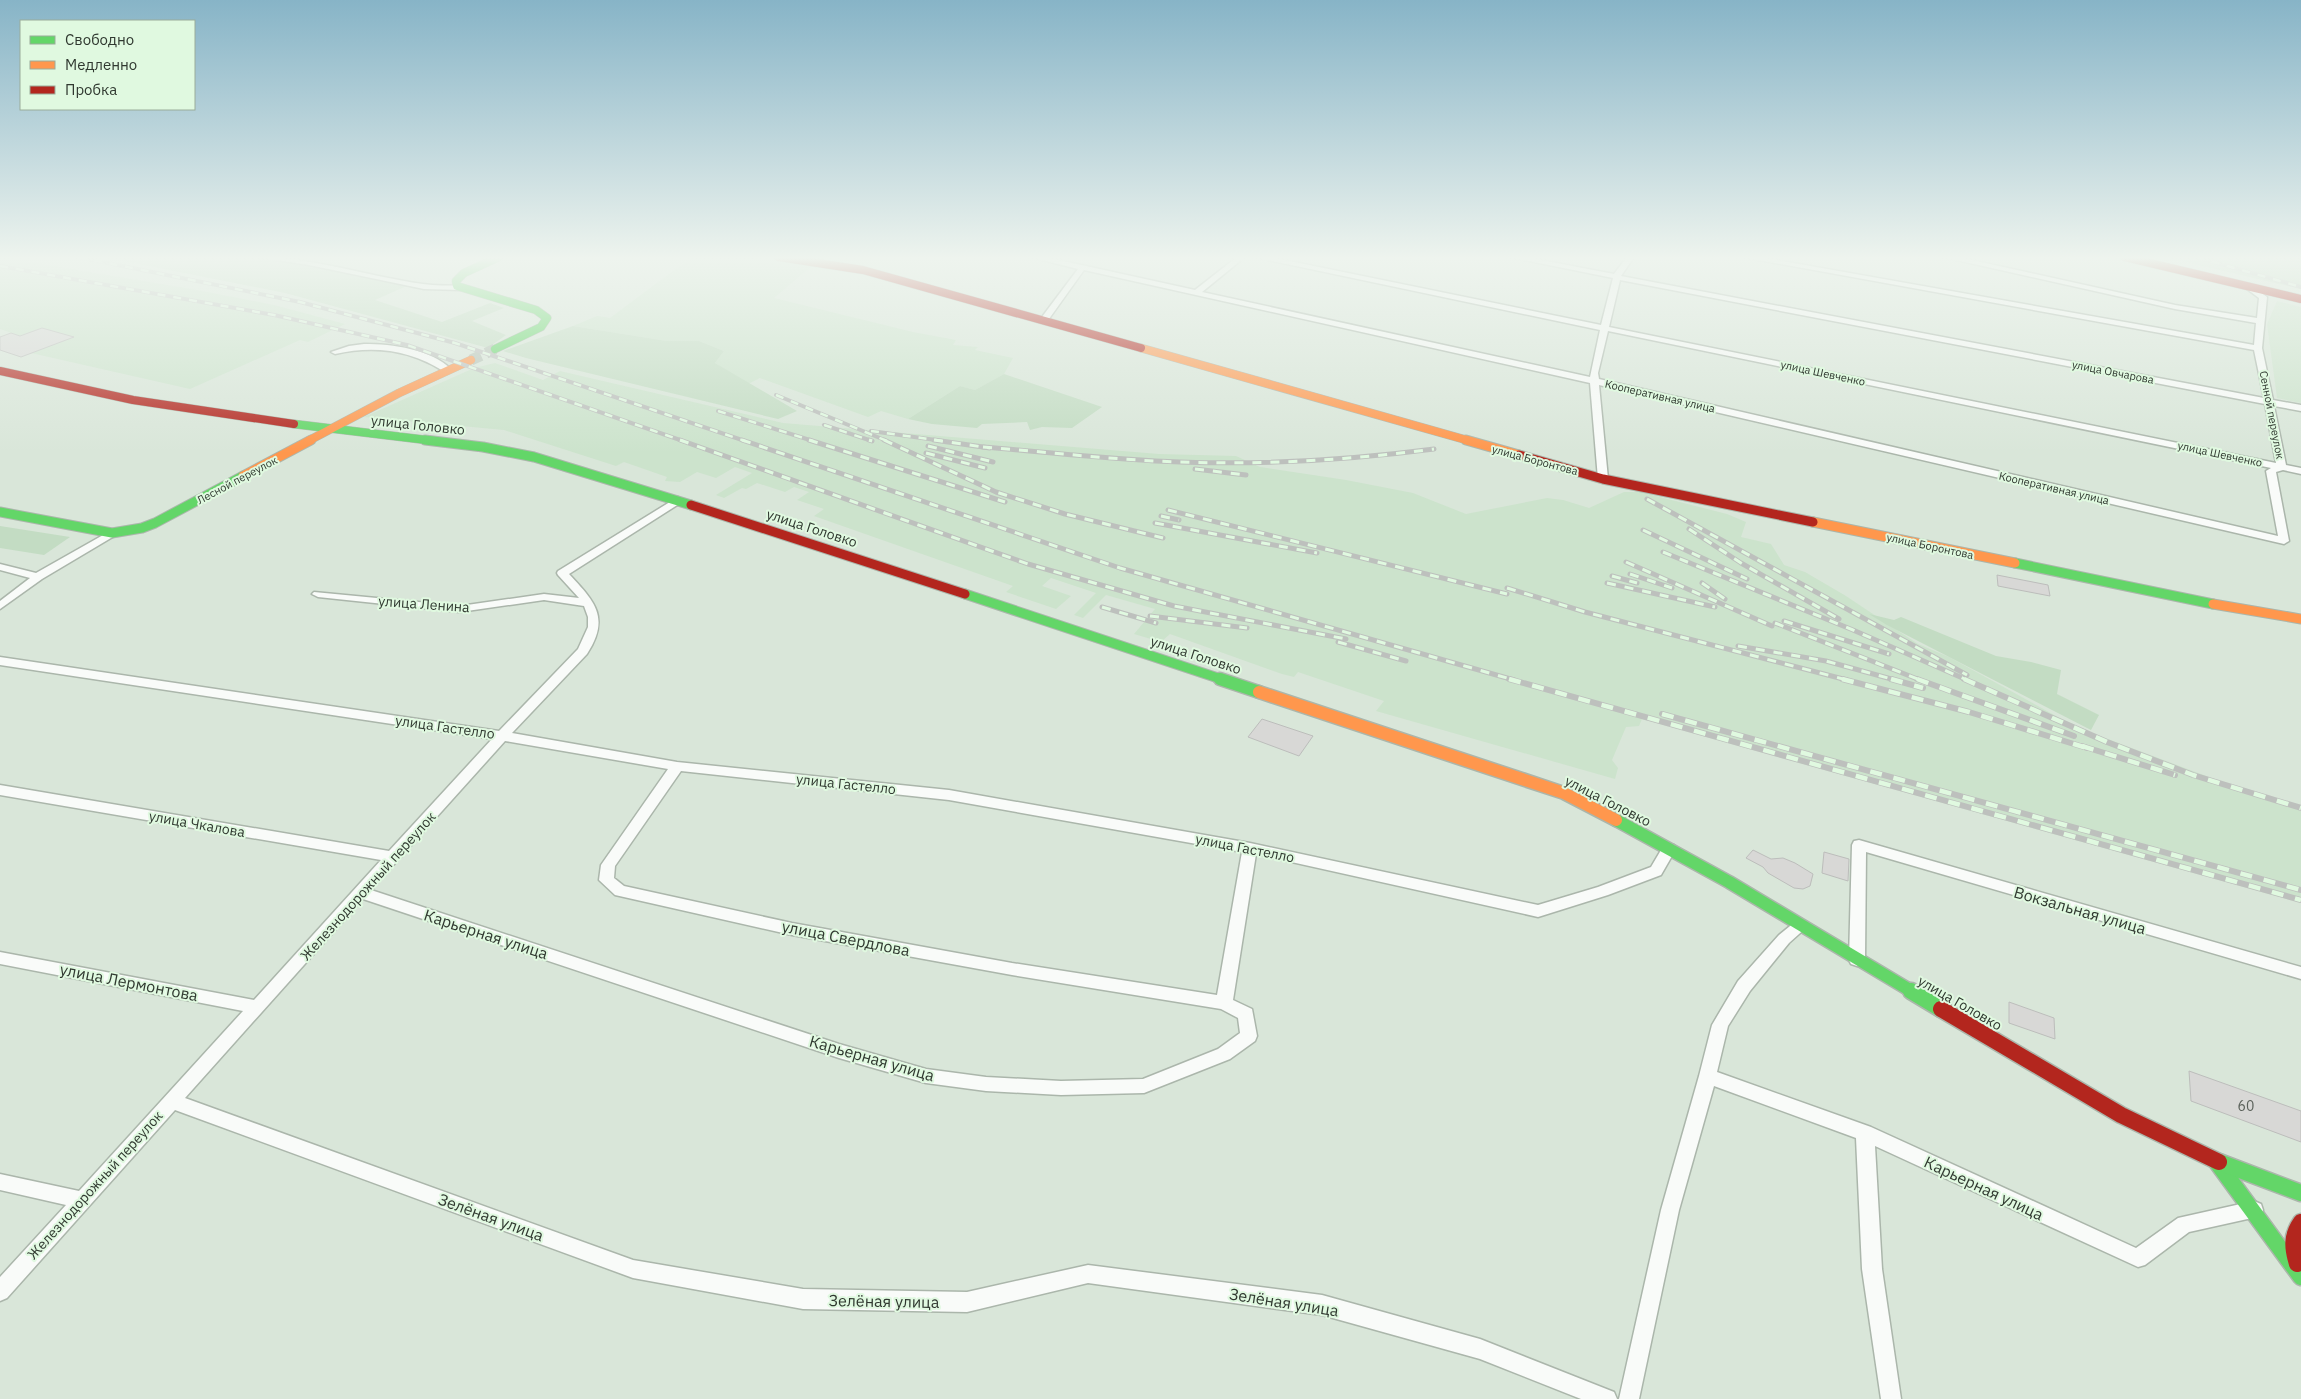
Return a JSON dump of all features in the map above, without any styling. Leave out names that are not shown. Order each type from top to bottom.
[{"type":"main road","points":[[495,349],[541,327],[544,322]]},
{"type":"main road","name":"улица Боронтова","points":[[1048,322],[1603,479],[2244,610],[2301,618]]},
{"type":"main road","name":"Лесной переулок","points":[[112,533],[129,531],[155,523],[399,393],[471,360]]},
{"type":"main road","name":"улица Головко","points":[[0,371],[133,400],[330,430],[483,447],[515,453],[678,500],[1564,793],[1606,813],[1729,882],[1857,960],[2121,1115],[2216,1161],[2301,1194]]},
{"type":"main road","points":[[0,512],[112,533]]},
{"type":"main road","points":[[2216,1161],[2301,1275]]},
{"type":"main road","points":[[2301,1222],[2292,1237],[2292,1251],[2301,1275]]},
{"type":"street","name":"Кооперативная улица","points":[[1329,322],[1595,381],[2284,541]]},
{"type":"street","name":"улица Шевченко","points":[[1576,322],[2301,471]]},
{"type":"street","points":[[1603,479],[1594,373],[1605,322]]},
{"type":"street","name":"улица Овчарова","points":[[1857,322],[2301,408]]},
{"type":"street","points":[[2113,322],[2258,348]]},
{"type":"street","name":"Сенной переулок","points":[[2261,322],[2258,348],[2282,467],[2271,471],[2284,541]]},
{"type":"street","points":[[335,352],[360,346],[404,351],[421,354],[448,370]]},
{"type":"street","name":"Железнодорожный переулок","points":[[0,1291],[502,736],[582,651],[592,636],[595,624],[594,613],[562,572],[678,500]]},
{"type":"street","name":"Лесной переулок","points":[[0,606],[38,577],[112,533]]},
{"type":"street","points":[[0,567],[38,577]]},
{"type":"street","name":"улица Ленина","points":[[318,594],[460,609],[544,597],[588,603]]},
{"type":"street","name":"улица Гастелло","points":[[0,661],[502,736],[677,766],[949,795],[1250,848],[1538,911],[1603,891],[1656,871],[1669,849]]},
{"type":"street","name":"улица Свердлова","points":[[677,766],[608,865],[606,880],[620,891],[792,929],[1012,969],[1224,1003]]},
{"type":"street","name":"улица Чкалова","points":[[0,790],[394,857]]},
{"type":"street","name":"Вокзальная улица","points":[[1857,960],[1859,846],[2301,973]]},
{"type":"street","points":[[1224,1003],[1250,848]]},
{"type":"street","name":"Карьерная улица","points":[[362,893],[839,1051],[926,1076],[986,1084],[1061,1088],[1144,1086],[1224,1054],[1249,1036],[1246,1014],[1224,1003]]},
{"type":"street","points":[[1628,1399],[1670,1210],[1708,1076],[1720,1025],[1744,986],[1784,939],[1800,926]]},
{"type":"street","name":"улица Лермонтова","points":[[0,958],[258,1007]]},
{"type":"street","name":"Карьерная улица","points":[[1708,1076],[1866,1133],[2138,1258],[2185,1224],[2254,1210]]},
{"type":"street","name":"Зелёная улица","points":[[172,1101],[633,1269],[802,1299],[967,1302],[1088,1274],[1322,1305],[1480,1349],[1607,1399]]},
{"type":"street","points":[[1866,1133],[1872,1269],[1891,1399]]},
{"type":"street","points":[[0,1182],[82,1200]]},
{"type":"shaded area","points":[[0,322],[339,322],[345,324],[308,342],[300,340],[190,389],[31,353],[73,337],[42,328],[20,336],[0,329]]},
{"type":"shaded area","points":[[393,322],[475,322],[506,335],[488,348]]},
{"type":"shaded area","points":[[582,322],[873,322],[956,340],[953,345],[978,347],[975,350],[1013,358],[1004,374],[975,390],[960,386],[908,419],[881,411],[868,417],[760,378],[748,384],[715,363],[724,351],[699,341],[667,341],[573,326]]},
{"type":"shaded area","points":[[2268,322],[2301,322],[2301,403],[2277,398]]},
{"type":"shaded area","points":[[573,326],[667,341],[699,341],[724,351],[715,363],[797,411],[778,419],[503,351]]},
{"type":"shaded area","points":[[495,363],[543,380],[560,371],[783,423],[1159,454],[1236,456],[1260,467],[1346,480],[1413,493],[1466,514],[1547,498],[1563,500],[1589,508],[1624,492],[1640,492],[1727,514],[1746,522],[1741,537],[1771,544],[1784,565],[1805,572],[1846,596],[1918,644],[1949,657],[2076,727],[2230,785],[2237,788],[2237,790],[2301,807],[2301,903],[1642,719],[1639,726],[1626,727],[1612,760],[1618,768],[1615,779],[1376,711],[1384,701],[1298,672],[1294,677],[1282,674],[1170,634],[1161,642],[1134,634],[1155,609],[1106,595],[1083,618],[1074,615],[1096,593],[1051,578],[1042,586],[1071,596],[1056,609],[1006,592],[1013,586],[814,516],[824,509],[797,500],[809,492],[794,487],[785,492],[757,483],[746,489],[742,488],[724,498],[716,495],[752,473],[735,467],[716,478],[697,472],[680,482],[665,481],[667,477],[624,462],[616,466],[504,430],[364,417],[474,368]]},
{"type":"shaded area","points":[[1004,374],[1102,407],[1072,428],[1042,427],[1030,430],[1027,422],[982,424],[977,428],[932,424],[908,419],[960,386],[975,390]]},
{"type":"shaded area","points":[[0,526],[70,537],[44,555],[0,548]]},
{"type":"shaded area","points":[[1869,614],[1894,620],[1901,617],[1996,656],[2031,662],[2061,670],[2057,694],[2099,715],[2091,730]]},
{"type":"building","points":[[42,328],[74,337],[21,357],[0,350],[0,337],[11,333],[20,336]]},
{"type":"building","points":[[1997,575],[2048,585],[2050,596],[1998,586]]},
{"type":"building","points":[[1262,719],[1313,736],[1299,756],[1248,737]]},
{"type":"building","points":[[1753,850],[1771,859],[1783,858],[1813,874],[1810,886],[1803,889],[1794,888],[1768,873],[1763,867],[1746,858]]},
{"type":"building","points":[[1824,852],[1849,859],[1848,881],[1822,873]]},
{"type":"building","points":[[2009,1002],[2054,1018],[2055,1039],[2009,1023]]},
{"type":"building","points":[[2189,1071],[2301,1111],[2301,1142],[2191,1101]]},
{"type":"tunnel","points":[[471,360],[495,349]]},
{"type":"railway","points":[[306,322],[407,345],[683,441]]},
{"type":"railway","points":[[377,322],[455,343],[745,441]]},
{"type":"railway","points":[[776,395],[887,441]]},
{"type":"railway","points":[[718,411],[813,441]]},
{"type":"railway","points":[[824,425],[872,441]]},
{"type":"railway","points":[[871,431],[943,441]]},
{"type":"railway","points":[[680,440],[1028,564],[1174,606],[1346,639]]},
{"type":"railway","points":[[742,440],[1120,568],[1514,680]]},
{"type":"railway","points":[[809,440],[1005,502]]},
{"type":"railway","points":[[884,440],[996,492],[1065,514],[1163,538]]},
{"type":"railway","points":[[934,440],[983,447]]},
{"type":"railway","points":[[928,446],[993,462]]},
{"type":"railway","points":[[983,447],[1131,460],[1212,463],[1307,461],[1434,449]]},
{"type":"railway","points":[[983,447],[990,448]]},
{"type":"railway","points":[[926,453],[985,468]]},
{"type":"railway","points":[[1195,469],[1246,475]]},
{"type":"railway","points":[[1647,499],[1967,675]]},
{"type":"railway","points":[[1168,510],[1507,594]]},
{"type":"railway","points":[[1161,516],[1179,520]]},
{"type":"railway","points":[[1155,523],[1317,553]]},
{"type":"railway","points":[[1689,529],[1741,563],[1839,619]]},
{"type":"railway","points":[[1643,530],[1747,579]]},
{"type":"railway","points":[[1663,552],[1853,630],[1967,680]]},
{"type":"railway","points":[[1626,562],[1772,626]]},
{"type":"railway","points":[[1630,574],[1672,588]]},
{"type":"railway","points":[[1612,576],[1637,583]]},
{"type":"railway","points":[[1607,583],[1715,607]]},
{"type":"railway","points":[[1702,583],[1725,599]]},
{"type":"railway","points":[[1507,588],[1585,612],[1847,680]]},
{"type":"railway","points":[[1102,607],[1156,623]]},
{"type":"railway","points":[[1150,616],[1247,628]]},
{"type":"railway","points":[[1784,621],[1889,654]]},
{"type":"railway","points":[[1775,623],[1920,680]]},
{"type":"railway","points":[[1338,642],[1406,661]]},
{"type":"railway","points":[[1738,646],[1826,661],[1895,680]]},
{"type":"railway","points":[[1509,679],[2301,900]]},
{"type":"railway","points":[[1842,679],[1969,712],[2087,748]]},
{"type":"railway","points":[[1891,679],[1923,688]]},
{"type":"railway","points":[[1917,679],[2074,736]]},
{"type":"railway","points":[[1964,679],[2107,742],[2193,775],[2301,808]]},
{"type":"railway","points":[[1662,714],[2301,890]]},
{"type":"railway","points":[[2082,746],[2175,775]]},
{"type":"traffic: fast","points":[[495,349],[541,327],[544,322]]},
{"type":"traffic: fast","points":[[294,424],[483,447],[534,457],[691,505]]},
{"type":"traffic: fast","points":[[0,512],[112,533],[142,528],[155,523],[243,476]]},
{"type":"traffic: fast","points":[[2015,563],[2213,604]]},
{"type":"traffic: fast","points":[[965,594],[1259,692]]},
{"type":"traffic: fast","points":[[1616,820],[1729,882],[1941,1009]]},
{"type":"traffic: fast","points":[[2216,1161],[2301,1277]]},
{"type":"traffic: fast","points":[[2219,1162],[2301,1193]]},
{"type":"traffic: slow","points":[[1141,348],[1519,455]]},
{"type":"traffic: slow","points":[[243,476],[399,393],[471,360]]},
{"type":"traffic: slow","points":[[1813,522],[2015,563]]},
{"type":"traffic: slow","points":[[2213,604],[2301,619]]},
{"type":"traffic: slow","points":[[1259,692],[1564,793],[1616,820]]},
{"type":"traffic: jam","points":[[1049,322],[1141,348]]},
{"type":"traffic: jam","points":[[0,371],[133,400],[294,424]]},
{"type":"traffic: jam","points":[[1519,455],[1603,479],[1813,522]]},
{"type":"traffic: jam","points":[[691,505],[965,594]]},
{"type":"traffic: jam","points":[[1941,1009],[2121,1115],[2219,1162]]},
{"type":"traffic: jam","points":[[2297,1264],[2293,1242],[2295,1232],[2301,1222]]}]
